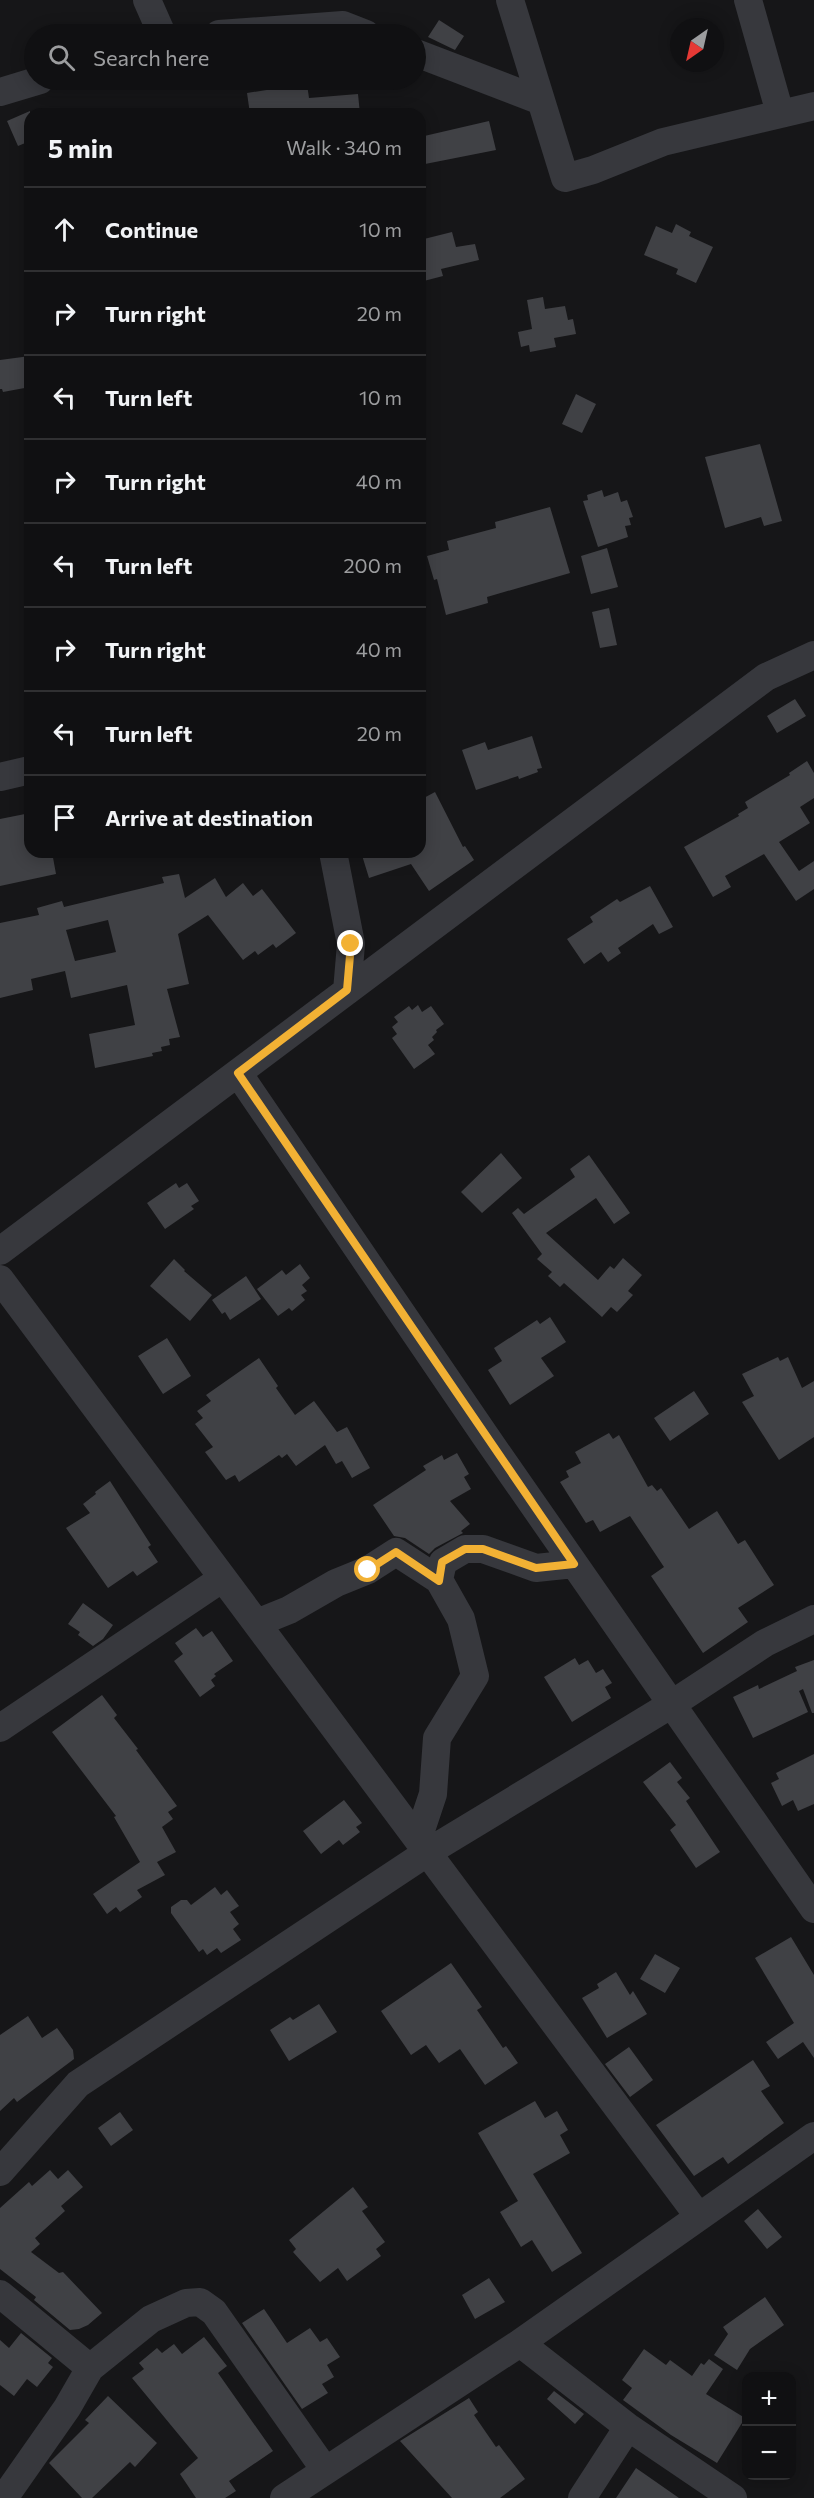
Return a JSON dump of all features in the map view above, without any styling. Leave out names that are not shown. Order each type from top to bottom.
[{"type":"street","points":[[147,0],[158,24]]},
{"type":"street","points":[[510,0],[565,178],[593,170],[663,142],[814,106]]},
{"type":"street","points":[[748,0],[780,113]]},
{"type":"street","points":[[426,57],[541,101]]},
{"type":"street","points":[[0,92],[24,85]]},
{"type":"street","points":[[0,1251],[766,677],[814,655]]},
{"type":"street","points":[[0,777],[24,771]]},
{"type":"street","points":[[334,858],[351,944],[347,990]]},
{"type":"street","points":[[238,1073],[574,1564],[814,1909]]},
{"type":"street","points":[[0,1280],[699,2217]]},
{"type":"street","points":[[439,1581],[442,1562],[465,1549],[483,1549],[536,1568],[574,1564]]},
{"type":"street","points":[[257,1623],[289,1610],[336,1583],[368,1570],[396,1552],[439,1581],[460,1619],[475,1676],[437,1738],[433,1794],[423,1846]]},
{"type":"street","points":[[0,1728],[223,1578]]},
{"type":"street","points":[[0,2172],[78,2084],[423,1846],[672,1704],[765,1643],[814,1619]]},
{"type":"street","points":[[284,2498],[520,2343],[814,2136]]},
{"type":"street","points":[[0,2294],[90,2368]]},
{"type":"street","points":[[4,2498],[67,2408],[90,2368],[151,2319],[186,2303],[200,2302],[214,2312],[325,2470]]},
{"type":"street","points":[[520,2343],[628,2427],[733,2498]]},
{"type":"street","points":[[582,2498],[628,2427]]},
{"type":"building","points":[[439,20],[464,36],[455,50],[428,37]]},
{"type":"building","points":[[266,90],[308,90],[309,98],[358,94],[359,108],[249,108],[247,93]]},
{"type":"building","points":[[24,114],[24,144],[18,146],[7,121]]},
{"type":"building","points":[[489,121],[496,150],[426,164],[426,136]]},
{"type":"building","points":[[676,224],[691,232],[689,236],[713,247],[696,283],[676,274],[678,269],[644,255],[656,226],[672,233]]},
{"type":"building","points":[[452,232],[456,247],[475,244],[479,260],[441,269],[443,276],[426,280],[426,238]]},
{"type":"building","points":[[543,297],[545,309],[565,306],[568,320],[573,319],[576,334],[554,338],[556,347],[530,352],[529,345],[521,347],[518,332],[532,329],[527,300]]},
{"type":"building","points":[[24,357],[24,388],[3,392],[0,389],[0,360]]},
{"type":"building","points":[[576,394],[596,404],[582,433],[562,424]]},
{"type":"building","points":[[760,444],[782,521],[764,526],[761,517],[725,528],[705,457]]},
{"type":"building","points":[[602,490],[604,497],[618,492],[621,502],[627,500],[633,517],[629,518],[631,525],[625,526],[628,537],[598,547],[583,501],[588,500],[587,495]]},
{"type":"building","points":[[550,507],[570,573],[487,597],[488,603],[446,615],[437,579],[434,580],[427,556],[449,550],[447,541],[496,528],[495,522]]},
{"type":"building","points":[[607,548],[618,587],[591,594],[581,556]]},
{"type":"building","points":[[609,608],[617,645],[600,648],[592,612]]},
{"type":"building","points":[[795,699],[806,716],[777,733],[767,716]]},
{"type":"building","points":[[532,736],[542,768],[537,769],[538,772],[476,790],[462,750],[485,742],[488,750]]},
{"type":"building","points":[[807,761],[814,773],[814,798],[800,807],[810,823],[779,842],[799,871],[814,861],[814,889],[796,901],[764,854],[725,876],[731,887],[713,897],[684,847],[739,816],[738,814],[748,808],[745,802],[790,775],[789,773]]},
{"type":"building","points":[[435,792],[463,847],[465,846],[474,860],[429,891],[411,864],[369,878],[363,858],[426,858],[426,797]]},
{"type":"building","points":[[24,814],[24,858],[53,858],[56,874],[0,886],[0,819]]},
{"type":"building","points":[[179,874],[185,898],[215,878],[226,897],[243,883],[253,896],[262,889],[296,933],[276,948],[273,944],[258,955],[255,951],[243,960],[208,915],[178,934],[189,984],[167,989],[180,1037],[169,1039],[170,1045],[161,1047],[162,1051],[152,1053],[153,1056],[95,1068],[89,1034],[135,1025],[127,985],[71,998],[65,971],[31,979],[33,990],[0,998],[0,923],[39,915],[37,908],[62,901],[64,907],[164,883],[162,877]],"holes":[[[108,920],[116,952],[75,961],[66,930]]]},
{"type":"building","points":[[650,886],[673,927],[659,934],[653,924],[618,948],[621,953],[608,962],[601,952],[584,964],[567,939],[593,922],[590,917],[617,899],[620,902]]},
{"type":"building","points":[[418,1005],[422,1012],[431,1006],[444,1024],[436,1030],[437,1032],[432,1037],[434,1040],[428,1045],[435,1054],[414,1069],[392,1038],[397,1034],[392,1027],[398,1022],[394,1017],[409,1006],[412,1010]]},
{"type":"building","points":[[501,1153],[522,1178],[482,1213],[461,1192]]},
{"type":"building","points":[[589,1155],[630,1213],[614,1224],[596,1198],[546,1233],[598,1280],[610,1266],[614,1269],[623,1258],[642,1275],[628,1291],[633,1295],[617,1312],[611,1307],[602,1317],[564,1283],[560,1287],[548,1276],[552,1272],[537,1259],[542,1254],[512,1213],[518,1208],[524,1214],[575,1177],[570,1169]]},
{"type":"building","points":[[176,1183],[179,1188],[187,1183],[199,1201],[191,1206],[194,1209],[165,1229],[147,1203]]},
{"type":"building","points":[[174,1259],[184,1271],[212,1295],[190,1321],[150,1286]]},
{"type":"building","points":[[300,1264],[310,1278],[302,1285],[307,1291],[301,1295],[305,1300],[292,1311],[289,1308],[278,1316],[257,1289],[282,1270],[286,1275]]},
{"type":"building","points":[[246,1276],[261,1299],[230,1320],[225,1312],[222,1314],[212,1300]]},
{"type":"building","points":[[550,1317],[566,1342],[541,1358],[554,1376],[510,1405],[488,1370],[502,1361],[494,1348],[537,1320],[540,1324]]},
{"type":"building","points":[[167,1338],[191,1376],[163,1394],[138,1356]]},
{"type":"building","points":[[778,1357],[780,1361],[788,1357],[802,1388],[814,1381],[814,1437],[779,1460],[742,1402],[754,1396],[742,1374]]},
{"type":"building","points":[[259,1358],[295,1415],[314,1401],[337,1432],[347,1427],[370,1468],[352,1478],[342,1461],[336,1464],[325,1445],[296,1466],[287,1454],[282,1458],[279,1455],[239,1482],[235,1475],[226,1480],[205,1452],[213,1447],[195,1424],[203,1418],[197,1411],[211,1401],[206,1395]]},
{"type":"building","points":[[694,1391],[709,1414],[670,1441],[654,1418]]},
{"type":"building","points":[[609,1433],[613,1439],[619,1435],[648,1487],[652,1485],[657,1491],[661,1488],[689,1529],[717,1511],[738,1544],[745,1540],[774,1585],[738,1608],[748,1622],[703,1653],[651,1576],[664,1567],[630,1516],[600,1532],[593,1520],[586,1523],[560,1482],[569,1477],[566,1471],[581,1463],[575,1452]]},
{"type":"building","points":[[457,1453],[469,1474],[464,1477],[471,1489],[450,1501],[470,1524],[461,1531],[463,1533],[435,1548],[429,1554],[405,1538],[394,1536],[373,1505],[426,1470],[423,1466],[442,1455],[444,1460]]},
{"type":"building","points":[[110,1481],[151,1545],[148,1547],[158,1562],[137,1576],[133,1571],[108,1588],[66,1528],[90,1513],[83,1504]]},
{"type":"building","points":[[83,1603],[113,1625],[103,1639],[93,1646],[78,1635],[80,1632],[68,1624]]},
{"type":"building","points":[[196,1628],[203,1637],[212,1631],[233,1661],[214,1674],[216,1676],[211,1680],[215,1686],[200,1697],[174,1661],[183,1654],[175,1643]]},
{"type":"building","points":[[575,1658],[579,1665],[588,1660],[596,1673],[603,1669],[612,1683],[605,1687],[611,1698],[572,1722],[544,1677]]},
{"type":"building","points":[[814,1660],[814,1713],[812,1713],[803,1689],[799,1691],[808,1712],[753,1738],[733,1697],[758,1685],[759,1689],[797,1671],[795,1667]]},
{"type":"building","points":[[102,1695],[117,1715],[114,1718],[177,1806],[168,1812],[173,1819],[162,1827],[176,1852],[157,1862],[165,1875],[137,1890],[142,1897],[120,1912],[116,1907],[107,1914],[93,1894],[140,1862],[114,1817],[116,1816],[52,1732]]},
{"type":"building","points":[[814,1754],[814,1804],[798,1811],[793,1800],[782,1806],[771,1783],[779,1779],[776,1773]]},
{"type":"building","points":[[670,1762],[682,1778],[677,1782],[690,1798],[686,1801],[720,1852],[696,1868],[670,1830],[676,1825],[643,1782]]},
{"type":"building","points":[[344,1800],[362,1823],[356,1827],[360,1832],[343,1845],[339,1840],[321,1854],[303,1831]]},
{"type":"building","points":[[215,1887],[221,1895],[227,1890],[239,1906],[230,1912],[239,1924],[233,1929],[241,1940],[221,1953],[217,1948],[207,1955],[203,1949],[199,1952],[171,1913],[171,1907],[181,1900],[187,1900],[191,1905]]},
{"type":"building","points":[[791,1937],[814,1975],[814,2058],[803,2042],[778,2059],[766,2042],[794,2023],[755,1958]]},
{"type":"building","points":[[655,1954],[680,1968],[665,1993],[640,1979]]},
{"type":"building","points":[[451,1963],[482,2007],[477,2010],[503,2048],[506,2046],[518,2063],[485,2085],[460,2049],[439,2063],[426,2045],[411,2055],[381,2011]]},
{"type":"building","points":[[616,1972],[630,1995],[633,1991],[647,2014],[607,2038],[582,1998],[599,1988],[597,1984]]},
{"type":"building","points":[[319,2004],[337,2032],[289,2061],[270,2030],[290,2017],[293,2020]]},
{"type":"building","points":[[28,2016],[42,2038],[57,2028],[73,2050],[74,2059],[17,2102],[14,2098],[0,2111],[0,2035]]},
{"type":"building","points":[[629,2047],[653,2080],[630,2097],[605,2064]]},
{"type":"building","points":[[753,2060],[770,2086],[761,2091],[784,2123],[728,2164],[723,2157],[694,2176],[656,2125]]},
{"type":"building","points":[[535,2101],[545,2118],[557,2111],[568,2130],[560,2135],[570,2153],[533,2174],[582,2253],[552,2272],[532,2240],[521,2247],[500,2212],[518,2201],[478,2133]]},
{"type":"building","points":[[120,2112],[133,2130],[111,2146],[98,2128]]},
{"type":"building","points":[[50,2170],[58,2179],[68,2170],[83,2187],[61,2206],[65,2211],[35,2238],[40,2244],[31,2252],[59,2273],[63,2272],[102,2313],[88,2325],[79,2329],[70,2330],[34,2300],[36,2297],[0,2269],[0,2208],[29,2182],[32,2186]]},
{"type":"building","points":[[353,2187],[368,2207],[362,2211],[385,2242],[376,2249],[381,2256],[347,2281],[338,2268],[320,2282],[293,2252],[296,2249],[289,2240]]},
{"type":"building","points":[[758,2209],[782,2237],[767,2249],[744,2221]]},
{"type":"building","points":[[489,2278],[505,2302],[475,2319],[462,2295]]},
{"type":"building","points":[[765,2297],[784,2325],[750,2349],[737,2370],[714,2355],[728,2334],[723,2327]]},
{"type":"building","points":[[264,2309],[287,2343],[310,2328],[320,2342],[327,2338],[340,2357],[327,2365],[334,2377],[322,2384],[328,2393],[302,2409],[242,2323]]},
{"type":"building","points":[[21,2333],[52,2358],[48,2363],[53,2367],[37,2387],[27,2379],[14,2396],[0,2385],[0,2340],[9,2348]]},
{"type":"building","points":[[204,2337],[227,2366],[218,2373],[273,2451],[229,2481],[236,2491],[225,2498],[196,2498],[180,2474],[198,2458],[132,2378],[144,2369],[139,2363],[157,2348],[162,2353],[174,2344],[182,2354]]},
{"type":"building","points":[[644,2349],[666,2365],[670,2360],[692,2376],[701,2363],[704,2365],[709,2359],[723,2369],[706,2394],[742,2416],[742,2423],[717,2463],[671,2435],[623,2400],[632,2388],[622,2380]]},
{"type":"building","points":[[554,2391],[584,2414],[575,2424],[547,2399]]},
{"type":"building","points":[[108,2396],[157,2443],[135,2467],[130,2462],[92,2498],[82,2498],[49,2463],[89,2423],[85,2420]]},
{"type":"building","points":[[469,2398],[478,2412],[474,2415],[496,2447],[499,2445],[525,2479],[500,2498],[452,2498],[400,2441]]},
{"type":"building","points":[[636,2468],[679,2498],[616,2498]]},
{"type":"route","points":[[351,944],[347,990],[238,1073],[574,1564],[536,1568],[483,1549],[465,1549],[442,1562],[439,1581],[396,1552],[368,1570]]}]
